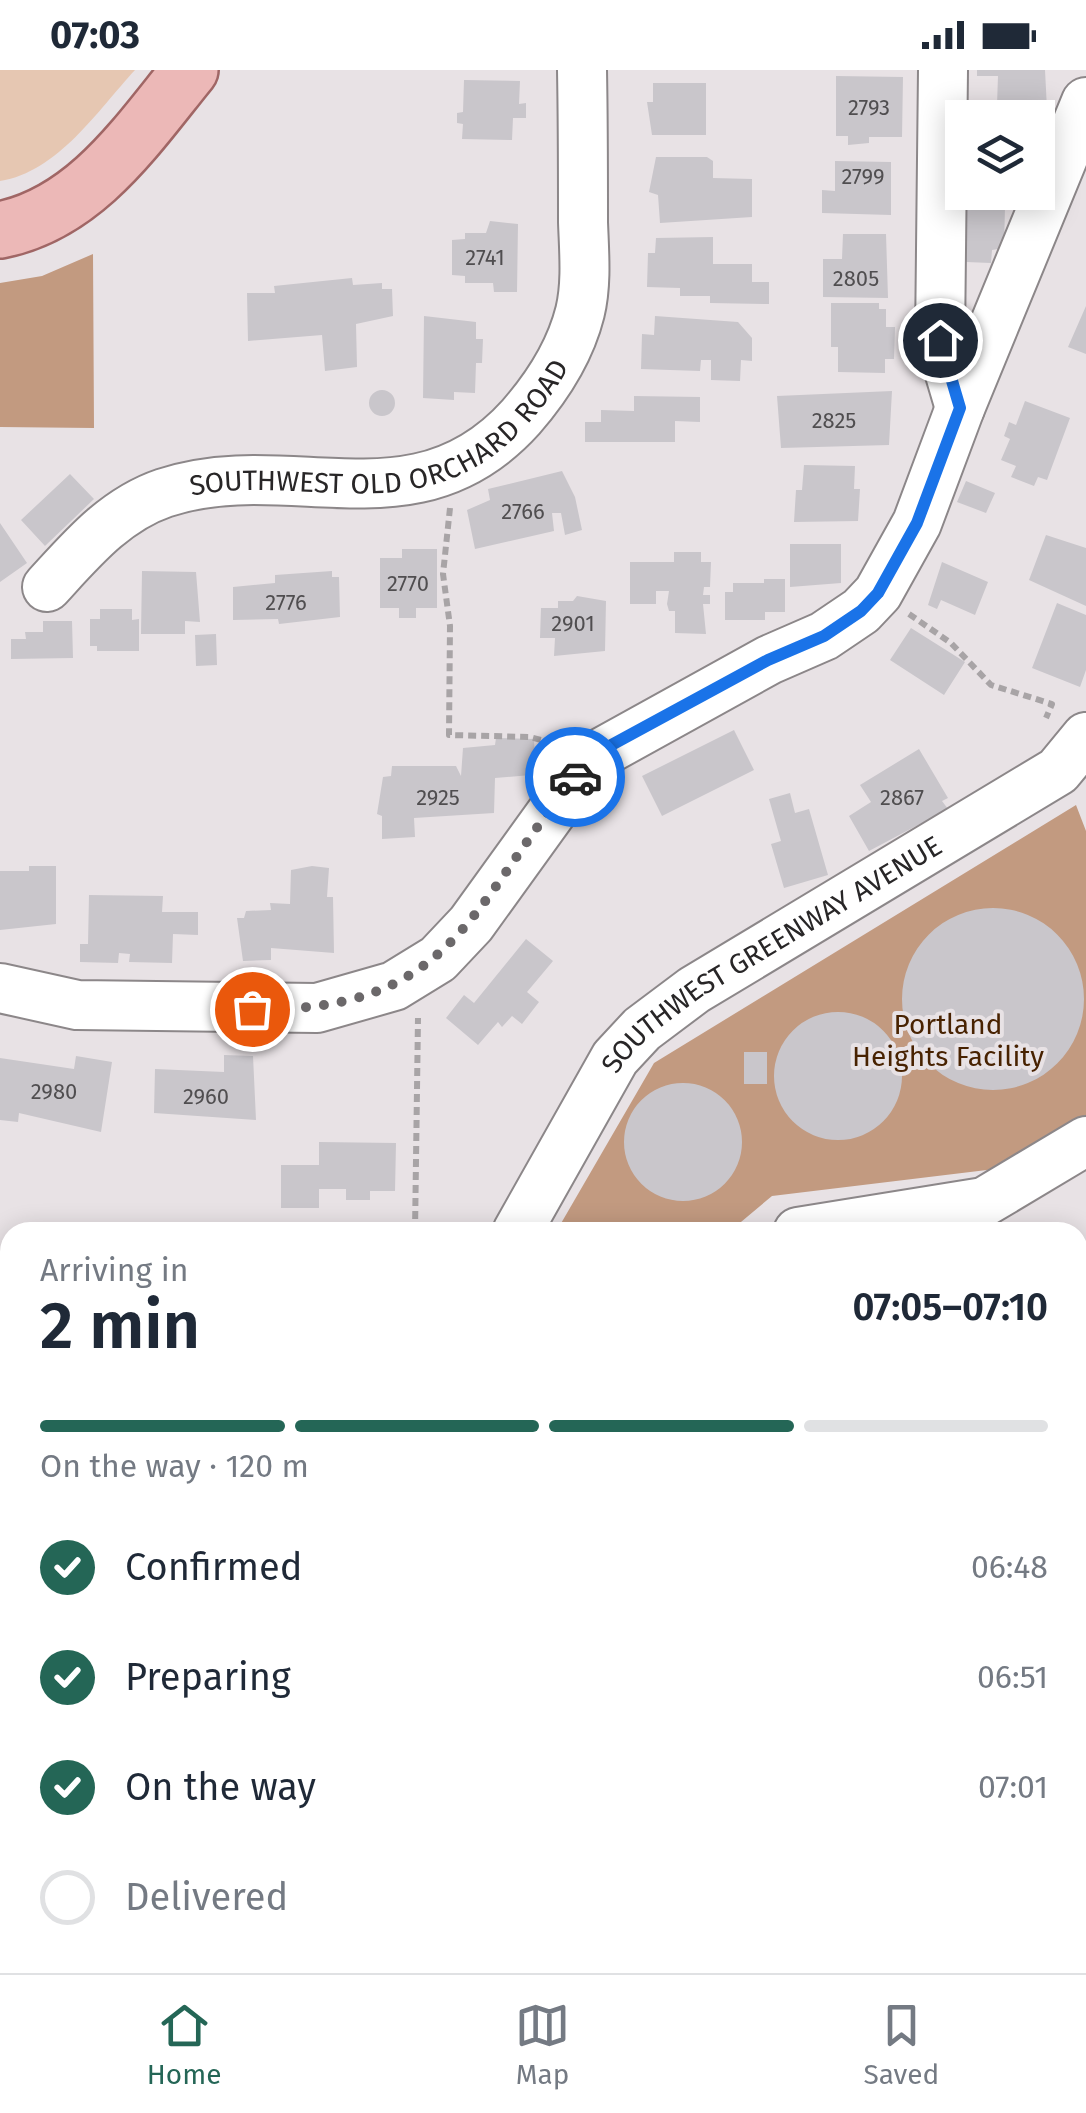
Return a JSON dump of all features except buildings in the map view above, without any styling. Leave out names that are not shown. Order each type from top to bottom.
[{"type":"main road","points":[[0,230],[53,214],[91,184],[190,70]]},
{"type":"street","name":"SOUTHWEST OLD ORCHARD ROAD","points":[[47,587],[109,524],[133,507],[182,488],[245,483],[380,486],[442,473],[474,458],[508,431],[547,384],[571,340],[584,282],[582,70]]},
{"type":"street","points":[[943,70],[940,340],[960,408]]},
{"type":"street","points":[[0,988],[77,1006],[291,1010],[346,1002],[410,978],[438,959],[471,924],[590,759],[768,660],[824,636],[861,611],[878,593],[917,523],[1086,102]]},
{"type":"street","name":"SOUTHWEST GREENWAY AVENUE","points":[[522,1222],[590,1096],[615,1058],[642,1029],[694,990],[1058,771],[1071,729]]},
{"type":"street","points":[[860,1222],[984,1202],[1086,1141]]},
{"type":"path","points":[[442,473],[450,519],[444,574],[450,618],[448,735],[530,736],[572,745],[590,759]]},
{"type":"path","points":[[878,593],[951,643],[991,686],[1052,704],[1046,718],[1071,729]]},
{"type":"path","points":[[410,978],[418,1005],[415,1222]]},
{"type":"shaded area","points":[[0,70],[135,70],[58,152],[21,175],[0,181]]},
{"type":"green space","points":[[93,254],[94,428],[0,427],[0,283],[42,276]]},
{"type":"green space","name":"Portland Heights Facility","points":[[1076,805],[1086,831],[1086,1115],[995,1169],[772,1196],[741,1222],[562,1222],[654,1063]]},
{"type":"way so far","points":[[252,1009],[291,1010],[346,1002],[394,986],[438,959],[471,924],[575,777]]},
{"type":"route","points":[[575,777],[604,749],[768,660],[824,636],[861,611],[878,593],[917,523],[960,408],[940,340]]}]
